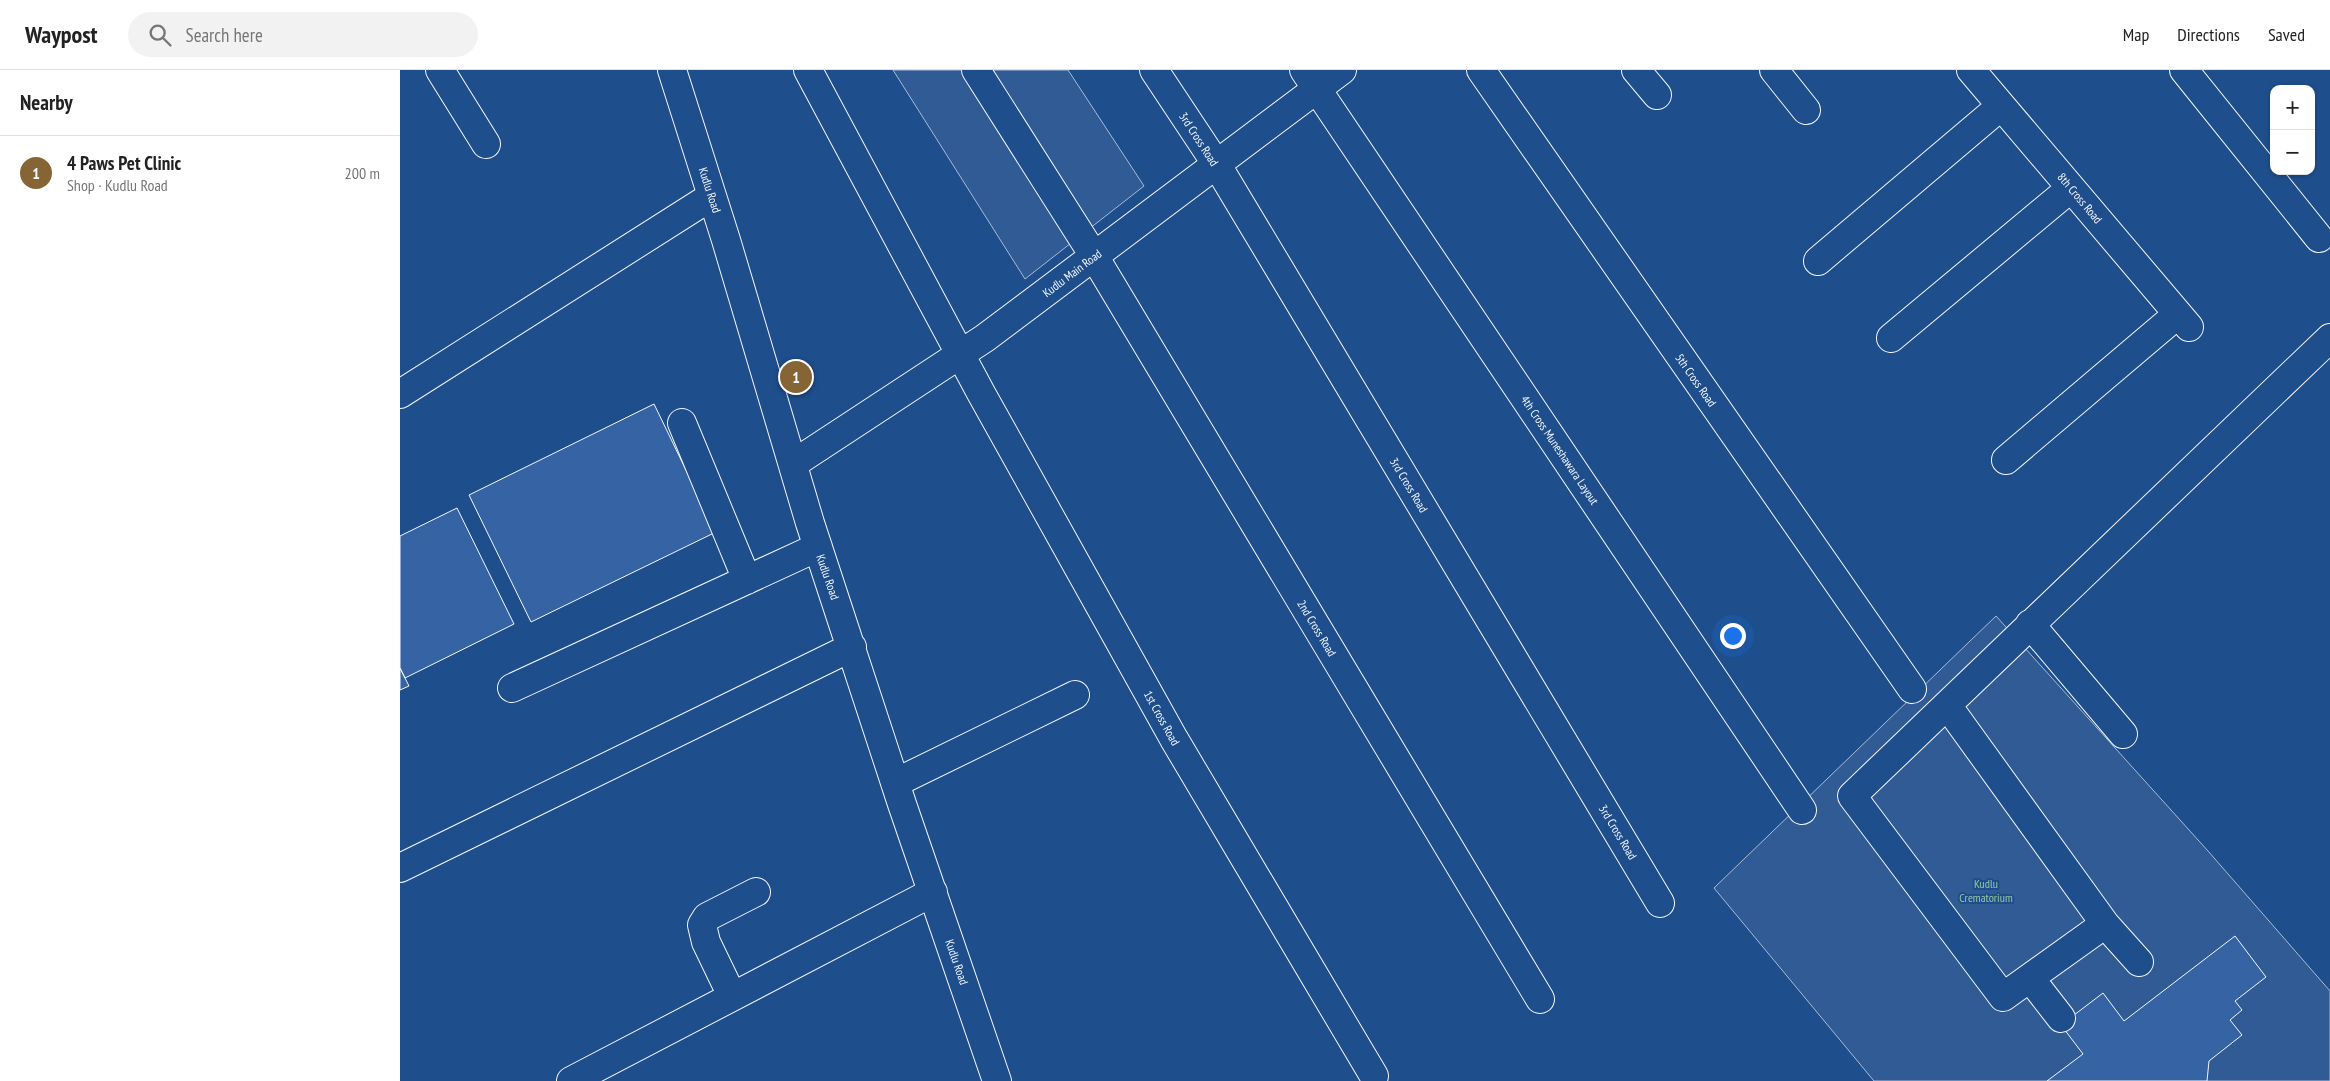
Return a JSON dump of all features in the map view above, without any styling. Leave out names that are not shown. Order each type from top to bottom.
[{"type":"street","points":[[440,70],[486,144]]},
{"type":"street","name":"Kudlu Road","points":[[672,70],[818,547],[997,1081]]},
{"type":"street","name":"1st Cross Road","points":[[808,70],[960,354],[1174,739],[1374,1076]]},
{"type":"street","name":"2nd Cross Road","points":[[976,70],[1094,256],[1540,999]]},
{"type":"street","name":"3rd Cross Road","points":[[1154,70],[1217,165],[1660,903]]},
{"type":"street","name":"Kudlu Main Road","points":[[792,464],[985,338],[1217,165],[1310,80],[1342,70]]},
{"type":"street","name":"5th Cross Road","points":[[1481,70],[1912,689]]},
{"type":"street","points":[[1636,70],[1657,96]]},
{"type":"street","points":[[1774,70],[1806,110]]},
{"type":"street","name":"8th Cross Road","points":[[1971,70],[2183,321],[2006,460]]},
{"type":"street","points":[[2184,70],[2319,238]]},
{"type":"street","name":"4th Cross Muneshawara Layout","points":[[1310,80],[1802,810]]},
{"type":"street","points":[[1818,261],[2001,106]]},
{"type":"street","points":[[1891,338],[2071,188]]},
{"type":"street","points":[[400,394],[712,196]]},
{"type":"street","points":[[2105,924],[2003,997],[1852,796],[2330,338]]},
{"type":"street","points":[[682,423],[747,580]]},
{"type":"street","points":[[512,688],[818,547]]},
{"type":"street","points":[[2021,633],[2123,734]]},
{"type":"street","points":[[400,868],[852,647]]},
{"type":"street","points":[[896,783],[1075,695]]},
{"type":"street","points":[[1947,705],[2105,924],[2139,962]]},
{"type":"street","points":[[732,996],[706,942],[702,925],[707,917],[756,892]]},
{"type":"street","points":[[571,1081],[933,892]]},
{"type":"street","points":[[2030,978],[2061,1018]]},
{"type":"shaded area","points":[[893,70],[1068,70],[1144,186],[1025,279]]},
{"type":"shaded area","name":"Kudlu Crematorium","points":[[1996,616],[2208,851],[2330,991],[2330,1081],[1874,1081],[1714,888]]},
{"type":"building","points":[[654,404],[716,532],[531,622],[469,495]]},
{"type":"building","points":[[457,508],[514,624],[405,678],[400,668],[400,536]]},
{"type":"building","points":[[400,668],[409,686],[400,690]]},
{"type":"building","points":[[2235,936],[2266,977],[2235,1001],[2242,1010],[2230,1020],[2242,1035],[2209,1061],[2207,1081],[2047,1081],[2083,1054],[2061,1025],[2103,993],[2124,1021]]},
{"type":"place","name":"4 Paws Pet Clinic","points":[[796,377]]}]
